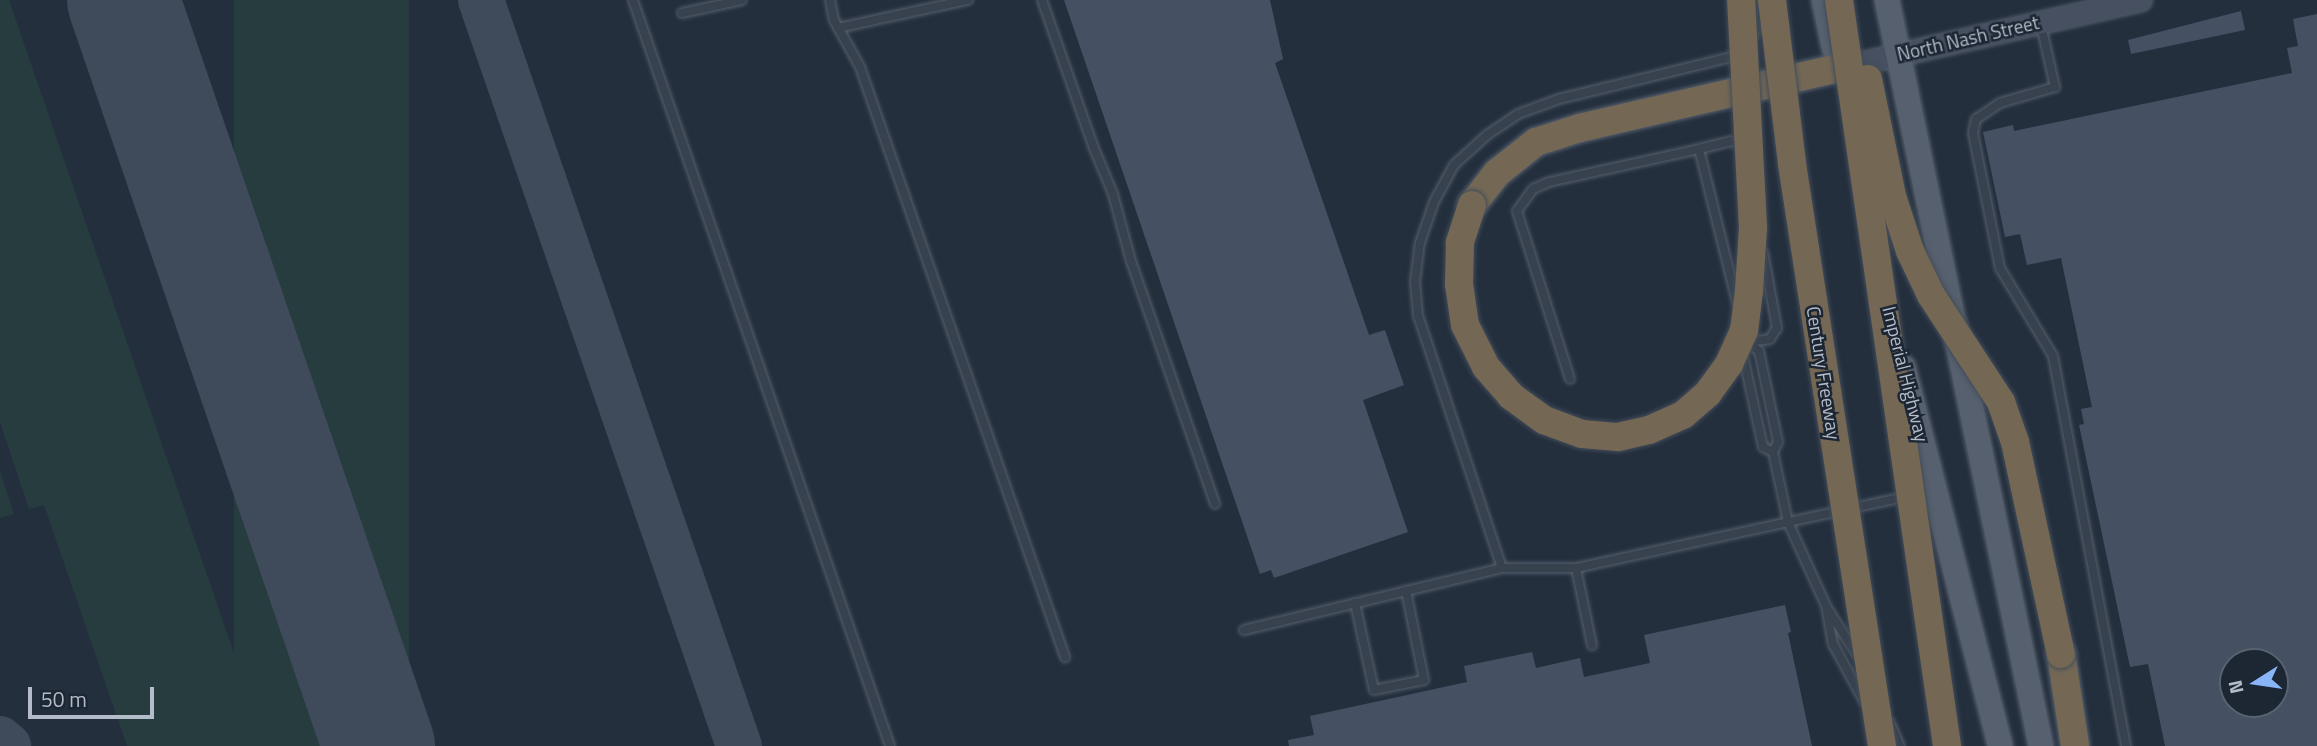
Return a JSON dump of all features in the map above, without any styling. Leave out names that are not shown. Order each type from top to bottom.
[{"type":"highway","points":[[1741,0],[1753,227],[1744,331],[1729,364],[1708,393],[1683,415],[1649,430],[1618,436],[1582,434],[1544,420],[1511,396],[1486,367],[1465,325],[1459,284],[1460,243],[1472,205],[1497,173],[1536,142],[1580,128],[1838,68]]},
{"type":"highway","name":"Century Freeway","points":[[1772,0],[1792,164],[1882,746]]},
{"type":"highway","points":[[1839,0],[1947,746]]},
{"type":"highway","points":[[1851,0],[1892,195],[1903,229],[1931,295],[2001,402],[2015,442],[2061,654],[2075,746]]},
{"type":"main road","name":"Imperial Highway","points":[[1824,0],[1902,363],[2000,746]]},
{"type":"main road","points":[[1886,0],[2041,746]]},
{"type":"street","name":"North Nash Street","points":[[1838,68],[2040,22],[2103,4],[2140,0]]},
{"type":"lane","points":[[633,0],[890,746]]},
{"type":"lane","points":[[682,13],[743,0]]},
{"type":"lane","points":[[830,0],[838,28],[860,67],[1065,657]]},
{"type":"lane","points":[[838,28],[968,0]]},
{"type":"lane","points":[[1042,0],[1089,136],[1113,194],[1131,261],[1215,503]]},
{"type":"lane","points":[[1502,568],[1418,316],[1415,282],[1420,243],[1434,202],[1454,165],[1487,135],[1518,114],[1559,99],[1628,80],[1731,57],[1750,44],[1757,27],[1756,0]]},
{"type":"lane","points":[[2040,22],[2055,87],[1992,107],[1976,119],[1973,133],[2000,268],[2053,356],[2126,746]]},
{"type":"lane","points":[[1570,379],[1517,211],[1533,189],[1586,173],[1731,141],[1743,144],[1777,328],[1770,338],[1747,342]]},
{"type":"lane","points":[[1699,149],[1747,342],[1743,353],[1763,447],[1773,452]]},
{"type":"lane","points":[[1747,342],[1759,351],[1778,442],[1773,452],[1788,522],[1827,608],[1846,634],[1900,746]]},
{"type":"lane","points":[[1244,630],[1502,568],[1576,568],[1935,491]]},
{"type":"lane","points":[[1576,568],[1592,645]]},
{"type":"lane","points":[[1355,603],[1374,690],[1424,680],[1406,591]]},
{"type":"lane","points":[[1827,608],[1833,644],[1889,746]]},
{"type":"green space","points":[[0,0],[9,0],[266,746],[127,746],[44,505],[29,509],[0,422]]},
{"type":"green space","points":[[234,0],[409,0],[409,746],[234,746]]},
{"type":"green space","points":[[0,471],[14,514],[0,518]]},
{"type":"building","points":[[1064,0],[1270,0],[1283,59],[1275,63],[1369,335],[1385,330],[1404,385],[1363,400],[1408,532],[1274,578],[1271,570],[1260,574]]},
{"type":"building","points":[[2241,11],[2245,30],[2131,54],[2128,40]]},
{"type":"building","points":[[2317,14],[2317,746],[2165,746],[2148,664],[2130,667],[2079,425],[2084,424],[2081,409],[2092,407],[2061,258],[2027,265],[2020,234],[2005,237],[1983,132],[2013,125],[2014,131],[2292,73],[2287,48],[2298,46],[2293,19]]},
{"type":"building","points":[[1785,605],[1791,632],[1788,633],[1812,746],[1289,746],[1288,740],[1314,735],[1310,716],[1467,682],[1464,666],[1532,652],[1536,668],[1580,658],[1584,677],[1650,663],[1644,635]]},
{"type":"taxiway","points":[[481,0],[739,746]]},
{"type":"taxiway","points":[[0,739],[8,746]]},
{"type":"runway","points":[[123,0],[379,746]]}]
